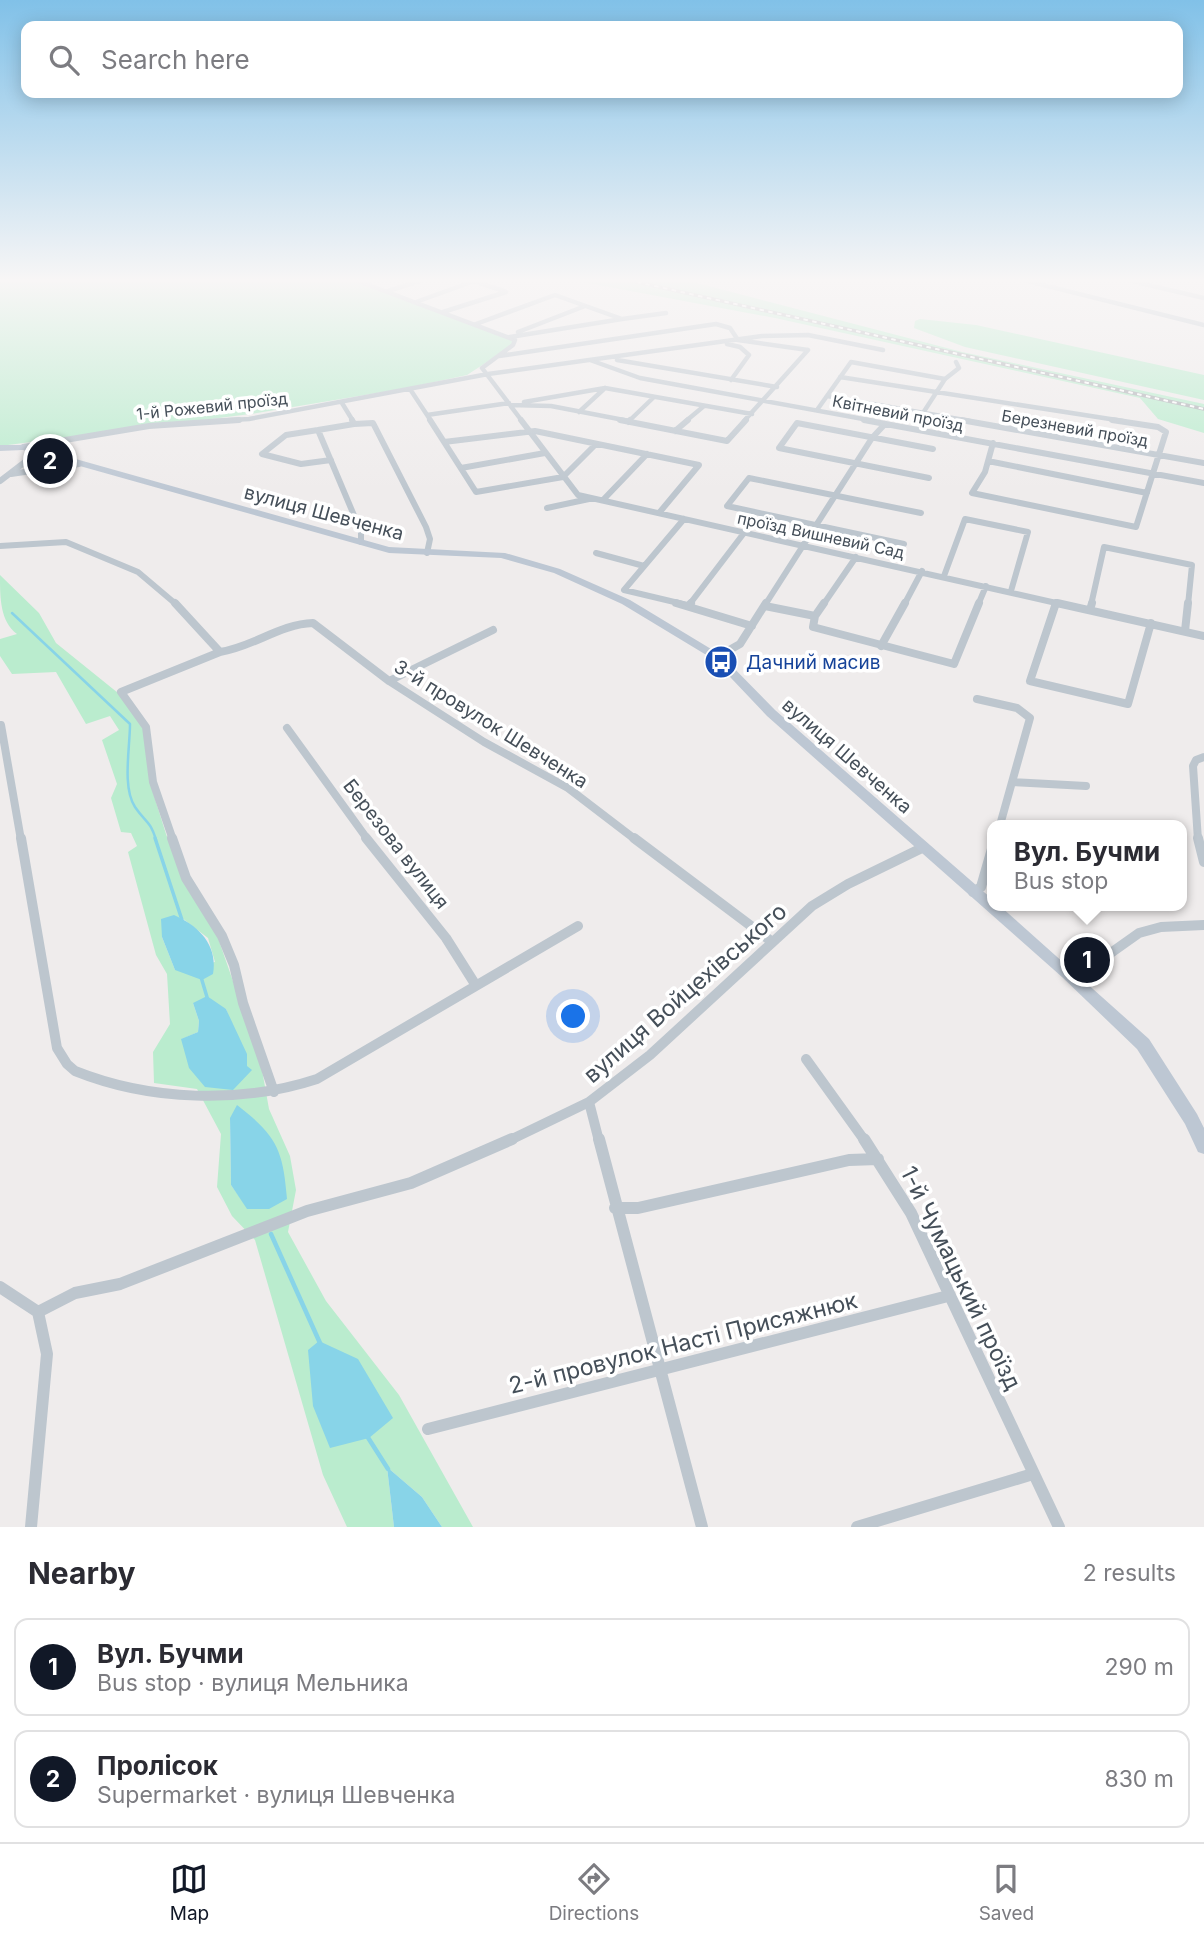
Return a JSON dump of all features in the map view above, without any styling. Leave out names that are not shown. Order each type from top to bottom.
[{"type":"street","points":[[488,374],[482,366],[505,349]]},
{"type":"street","points":[[492,357],[545,349]]},
{"type":"street","name":"1-й Рожевий проїзд","points":[[0,448],[23,447],[123,430],[240,421],[488,374],[665,349]]},
{"type":"street","points":[[731,380],[749,355],[740,349]]},
{"type":"street","points":[[427,415],[519,404],[579,412],[727,441],[765,402],[808,349]]},
{"type":"street","points":[[590,360],[623,360],[777,387]]},
{"type":"street","name":"Квітневий проїзд","points":[[590,360],[633,377],[1204,483]]},
{"type":"street","points":[[817,411],[851,362],[945,379]]},
{"type":"street","points":[[923,413],[945,379],[959,368],[956,362]]},
{"type":"street","name":"проїзд Вишневий Сад","points":[[488,374],[578,495],[1204,636]]},
{"type":"street","points":[[841,377],[1158,427],[1166,432],[1156,471],[1152,474],[1136,527],[972,493],[988,461],[993,443]]},
{"type":"street","points":[[519,404],[540,397],[605,388],[752,414]]},
{"type":"street","points":[[579,412],[605,388]]},
{"type":"street","points":[[410,389],[476,492],[563,477],[596,443]]},
{"type":"street","name":"Березневий проїзд","points":[[827,396],[1204,464]]},
{"type":"street","points":[[628,422],[654,397]]},
{"type":"street","points":[[342,403],[354,424]]},
{"type":"street","points":[[675,431],[704,406]]},
{"type":"street","points":[[933,433],[941,417]]},
{"type":"street","points":[[331,460],[301,464],[262,454],[286,435],[373,423],[426,527],[430,539],[427,553]]},
{"type":"street","points":[[929,478],[779,448],[797,423],[933,449]]},
{"type":"street","points":[[717,657],[740,643],[805,546],[872,438],[885,424]]},
{"type":"street","points":[[318,430],[361,532],[361,542]]},
{"type":"street","points":[[444,442],[528,431],[699,465],[659,513]]},
{"type":"street","name":"вулиця Шевченка","points":[[23,447],[408,553],[481,551],[557,571],[626,601],[717,657],[771,713],[987,903]]},
{"type":"street","points":[[0,481],[38,452]]},
{"type":"street","points":[[461,468],[545,453]]},
{"type":"street","points":[[603,500],[647,454]]},
{"type":"street","points":[[988,461],[1147,493]]},
{"type":"street","points":[[11,474],[79,464]]},
{"type":"street","points":[[24,465],[38,469]]},
{"type":"street","points":[[904,544],[727,506],[749,478],[921,513]]},
{"type":"street","points":[[547,508],[592,498]]},
{"type":"street","points":[[684,519],[624,590],[649,598],[689,605],[752,626]]},
{"type":"street","points":[[943,576],[965,519],[1028,532],[1011,592]]},
{"type":"street","points":[[689,605],[744,533]]},
{"type":"street","points":[[0,546],[65,542],[138,572],[178,605],[219,652],[121,692],[146,727],[153,782],[186,878],[222,936],[234,965],[243,1003],[274,1092]]},
{"type":"street","points":[[1090,610],[1104,547],[1192,565],[1185,631]]},
{"type":"street","points":[[596,553],[644,566]]},
{"type":"street","points":[[856,557],[815,616],[813,627],[954,664],[986,586]]},
{"type":"street","points":[[881,646],[922,571]]},
{"type":"street","points":[[1056,602],[1030,681],[1128,704],[1151,624]]},
{"type":"street","points":[[765,606],[815,616]]},
{"type":"street","name":"3-й провулок Шевченка","points":[[219,652],[241,650],[300,624],[313,623],[389,681],[484,743],[568,788],[771,942]]},
{"type":"street","points":[[389,681],[493,629]]},
{"type":"street","points":[[976,699],[1017,708],[1030,718],[1002,820]]},
{"type":"street","points":[[1,725],[57,1048],[69,1068],[124,1085],[183,1094],[239,1096],[274,1092],[317,1079],[578,926]]},
{"type":"street","name":"Березова вулиця","points":[[287,728],[364,835],[446,938],[475,984]]},
{"type":"street","points":[[1204,757],[1196,760],[1193,766],[1196,830],[1204,862]]},
{"type":"street","points":[[1013,782],[1086,786]]},
{"type":"street","name":"вулиця Войцехівського","points":[[38,1312],[75,1293],[120,1284],[307,1211],[411,1183],[475,1157],[589,1102],[650,1055],[812,906],[848,884],[924,846]]},
{"type":"street","points":[[974,892],[981,887],[987,866]]},
{"type":"street","name":"вулиця Шевченка","points":[[996,911],[1074,979]]},
{"type":"street","points":[[1204,925],[1161,927],[1139,933],[1074,979],[1143,1044],[1191,1119],[1204,1146]]},
{"type":"street","name":"1-й Чумацький проїзд","points":[[806,1059],[878,1159],[911,1213],[1059,1527]]},
{"type":"street","points":[[589,1102],[615,1208],[702,1527]]},
{"type":"street","points":[[615,1208],[638,1208],[849,1160],[878,1159]]},
{"type":"street","points":[[0,1287],[38,1312],[47,1354],[31,1527]]},
{"type":"street","name":"2-й провулок Насті Присяжнюк","points":[[428,1429],[661,1372],[948,1296]]},
{"type":"street","points":[[858,1527],[1033,1474]]},
{"type":"green space","points":[[0,349],[506,349],[467,375],[407,388],[257,413],[0,446]]},
{"type":"green space","points":[[918,349],[951,349],[1204,404],[1204,433],[1158,419],[1140,398]]},
{"type":"green space","points":[[975,349],[1087,349],[1204,375],[1204,400]]},
{"type":"green space","points":[[0,575],[39,613],[56,643],[118,693],[144,727],[150,783],[166,834],[183,880],[218,938],[260,1059],[269,1109],[290,1156],[296,1190],[288,1232],[326,1301],[399,1395],[473,1527],[442,1527],[422,1497],[387,1467],[394,1527],[347,1527],[323,1475],[255,1240],[232,1216],[217,1187],[221,1134],[197,1089],[154,1083],[153,1052],[170,1024],[167,974],[156,955],[128,852],[137,846],[131,833],[121,832],[111,798],[117,784],[102,740],[119,730],[110,716],[86,724],[56,672],[12,674],[0,656],[0,639],[17,634],[4,616]],"holes":[[[182,918],[208,938],[215,962],[175,970],[162,937]],[[193,1003],[226,1009],[247,1066],[182,1039],[198,1032],[199,1021]],[[230,1118],[248,1209],[231,1185]]]},
{"type":"water","points":[[174,915],[199,931],[213,954],[213,974],[202,980],[175,970],[162,937],[161,919]]},
{"type":"water","points":[[207,996],[226,1009],[247,1054],[247,1066],[252,1070],[233,1090],[205,1087],[189,1068],[181,1039],[198,1032],[199,1021],[193,1003]]},
{"type":"water","points":[[237,1105],[269,1135],[280,1156],[287,1199],[269,1209],[247,1209],[231,1185],[230,1118]]},
{"type":"water","points":[[319,1341],[358,1359],[393,1418],[369,1438],[330,1448],[313,1406],[308,1350]]},
{"type":"water","points":[[387,1467],[422,1497],[442,1527],[394,1527]]},
{"type":"waterway","points":[[12,613],[130,724],[128,767],[131,799],[156,840]]},
{"type":"waterway","points":[[155,838],[182,920]]},
{"type":"waterway","points":[[201,977],[207,997]]},
{"type":"waterway","points":[[271,1234],[320,1343]]},
{"type":"waterway","points":[[367,1436],[388,1469]]},
{"type":"railway","points":[[937,349],[1204,409]]},
{"type":"place","name":"Пролісок","points":[[50,461]]},
{"type":"place","name":"Дачний масив","points":[[721,662]]},
{"type":"place","name":"Вул. Бучми","points":[[1087,960]]}]
